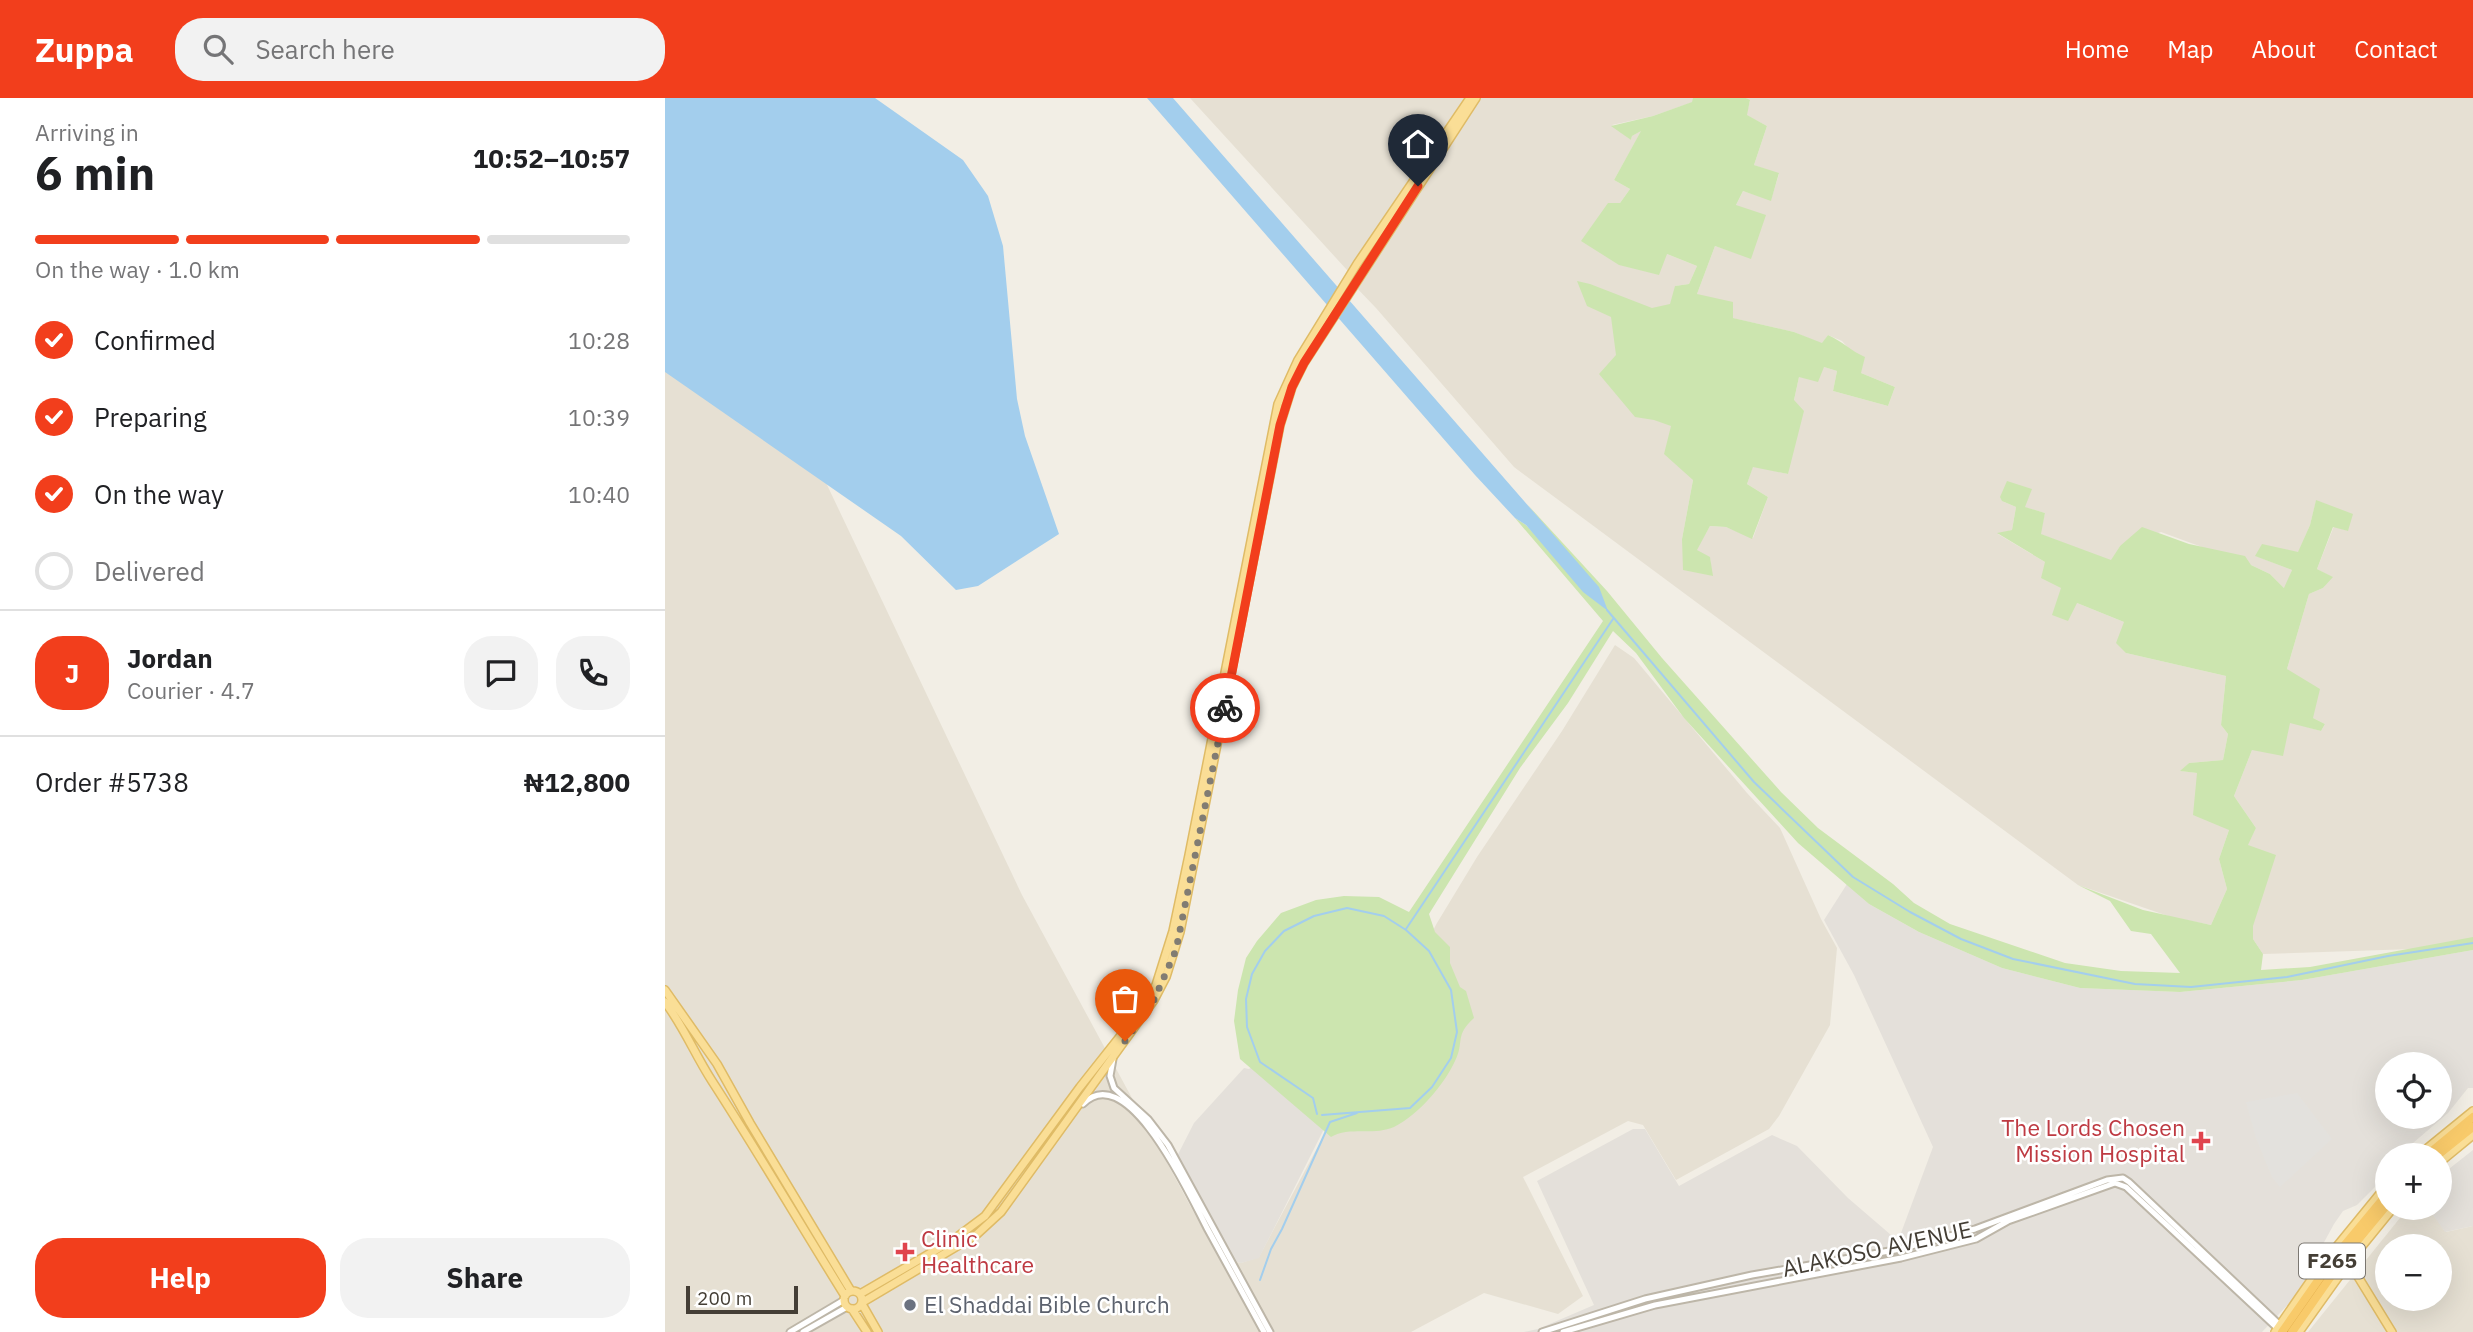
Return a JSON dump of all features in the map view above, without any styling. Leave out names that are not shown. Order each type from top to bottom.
[{"type":"highway","points":[[2442,1143],[2473,1117]]},
{"type":"highway","points":[[2452,1144],[2473,1127]]},
{"type":"highway","name":"F265","points":[[2279,1329],[2322,1268],[2375,1208]]},
{"type":"highway","name":"F265","points":[[2292,1332],[2348,1252],[2375,1219]]},
{"type":"main road","points":[[1326,323],[1357,264],[1470,98]]},
{"type":"main road","points":[[848,1301],[862,1300],[985,1216],[1080,1087],[1141,1010],[1156,985],[1167,953],[1189,855],[1274,417],[1289,376],[1364,270],[1476,98]]},
{"type":"main road","points":[[848,1301],[862,1300],[953,1250],[985,1228],[1011,1199],[1078,1109],[1154,1000],[1176,950],[1280,425],[1297,375],[1312,344]]},
{"type":"main road","points":[[665,990],[723,1074],[848,1301]]},
{"type":"main road","points":[[665,1002],[685,1030],[712,1081],[742,1125],[867,1332]]},
{"type":"main road","points":[[705,1069],[712,1070],[717,1064]]},
{"type":"main road","points":[[712,1081],[718,1074],[723,1074]]},
{"type":"main road","points":[[2434,1143],[2473,1111]]},
{"type":"main road","points":[[2452,1152],[2473,1135]]},
{"type":"main road","points":[[2322,1268],[2358,1217],[2375,1198]]},
{"type":"main road","points":[[2299,1332],[2349,1262],[2383,1220]]},
{"type":"main road","points":[[2349,1262],[2392,1332]]},
{"type":"main road","points":[[862,1300],[878,1332]]},
{"type":"street","points":[[1114,1057],[1110,1071],[1113,1085],[1148,1119],[1176,1157],[1271,1332]]},
{"type":"street","points":[[1078,1109],[1092,1097],[1108,1094],[1117,1098],[1144,1122],[1165,1149],[1264,1332]]},
{"type":"street","name":"ALAKOSO AVENUE","points":[[1542,1332],[1632,1302],[1752,1275],[1895,1250],[1975,1229],[2115,1178],[2123,1178],[2202,1249],[2279,1329]]},
{"type":"street","name":"ALAKOSO AVENUE","points":[[1563,1332],[1630,1311],[1901,1258],[1978,1238],[1998,1225],[2048,1206],[2104,1186],[2121,1184],[2279,1329]]},
{"type":"street","points":[[1975,1229],[1978,1238]]},
{"type":"street","points":[[1808,1266],[1811,1275]]},
{"type":"street","points":[[1699,1288],[1702,1296]]},
{"type":"street","points":[[790,1332],[848,1301]]},
{"type":"street","points":[[803,1332],[848,1301]]},
{"type":"shaded area","points":[[1190,98],[1693,98],[1693,102],[1653,116],[1612,125],[1631,140],[1632,136],[1642,130],[1614,180],[1630,189],[1620,203],[1667,254],[1697,266],[1689,284],[1675,286],[1693,480],[1682,539],[1712,576],[1710,558],[1696,550],[1710,526],[1726,527],[1753,538],[1768,497],[1747,484],[1753,466],[1788,474],[1794,400],[1799,377],[1824,367],[1837,371],[1833,391],[1888,406],[1895,387],[1861,373],[1850,350],[1842,341],[1828,335],[1822,344],[1794,332],[1732,318],[1697,294],[1715,246],[1751,258],[1736,205],[1743,191],[1771,200],[1779,174],[1754,165],[1767,126],[1746,115],[1750,101],[1746,98],[2473,98],[2473,947],[2263,954],[2253,939],[2248,844],[2256,828],[2234,796],[2252,750],[2290,722],[2321,731],[2325,724],[2313,718],[2287,669],[2309,594],[2323,588],[2332,577],[2317,569],[2334,526],[2348,531],[2316,501],[2310,525],[2298,553],[2262,545],[2256,556],[2292,570],[2285,589],[2270,574],[2251,565],[2161,532],[2120,546],[2111,561],[2040,534],[2045,513],[2002,501],[2016,507],[2012,530],[1998,534],[2045,562],[2061,588],[2077,603],[2124,622],[2126,653],[2226,676],[2221,725],[2228,734],[2223,760],[2189,763],[2181,771],[2197,773],[2229,830],[2219,859],[2227,889],[2211,925],[2171,917],[2078,885],[1514,467],[1351,282],[1347,270]]},
{"type":"shaded area","points":[[665,144],[1022,895],[1218,1257],[1241,1263],[1259,1257],[1437,923],[1615,645],[1634,658],[1747,793],[1780,828],[1837,948],[1830,1025],[1769,1129],[1676,1180],[1643,1125],[1628,1121],[1523,1177],[1583,1296],[1558,1314],[1484,1293],[1411,1332],[665,1332]]},
{"type":"shaded area","points":[[1847,884],[1869,904],[1919,932],[2002,968],[2080,988],[2180,992],[2302,980],[2473,950],[2473,1088],[2468,1088],[2452,1108],[2452,1052],[2375,1052],[2375,1129],[2429,1129],[2413,1143],[2375,1143],[2375,1187],[2357,1205],[2343,1211],[2322,1246],[2327,1258],[2262,1332],[1524,1332],[1538,1329],[1594,1305],[1537,1181],[1633,1129],[1645,1129],[1679,1186],[1772,1135],[1797,1146],[1848,1198],[1898,1241],[1933,1147],[1854,975],[1824,920]]},
{"type":"shaded area","points":[[1255,1064],[1321,1109],[1323,1131],[1259,1258],[1241,1263],[1218,1257],[1171,1168],[1194,1123],[1244,1068],[1249,1069]]},
{"type":"shaded area","points":[[2297,1093],[2332,1139],[2280,1187],[2272,1177],[2256,1138],[2246,1102]]},
{"type":"shaded area","points":[[2473,1150],[2473,1226],[2445,1232],[2436,1220],[2452,1220],[2452,1167]]},
{"type":"shaded area","points":[[2398,1220],[2437,1220],[2446,1232],[2473,1226],[2473,1332],[2308,1332],[2375,1249],[2375,1311],[2452,1311],[2452,1234],[2387,1234]]},
{"type":"green space","points":[[1693,98],[1750,100],[1747,115],[1767,126],[1754,165],[1779,173],[1771,201],[1743,191],[1736,205],[1766,215],[1751,259],[1715,246],[1697,294],[1733,302],[1733,318],[1794,332],[1822,343],[1828,335],[1865,357],[1861,373],[1895,387],[1888,406],[1833,391],[1837,371],[1824,367],[1818,382],[1799,377],[1794,400],[1804,411],[1788,474],[1753,467],[1747,484],[1768,497],[1752,539],[1726,527],[1710,526],[1697,550],[1710,557],[1713,576],[1683,570],[1682,539],[1693,480],[1664,454],[1671,426],[1635,417],[1599,374],[1616,355],[1611,317],[1587,306],[1577,281],[1652,308],[1670,304],[1675,286],[1689,284],[1697,266],[1667,254],[1659,275],[1619,265],[1581,241],[1608,203],[1620,203],[1630,189],[1614,180],[1641,131],[1632,136],[1631,140],[1611,126],[1653,116],[1692,102]]},
{"type":"green space","points":[[2007,481],[2032,489],[2025,507],[2045,513],[2041,534],[2111,560],[2120,546],[2142,527],[2189,544],[2245,556],[2251,565],[2270,574],[2284,588],[2292,570],[2255,556],[2262,544],[2298,552],[2310,525],[2316,500],[2353,514],[2348,531],[2333,527],[2317,569],[2333,577],[2323,588],[2309,594],[2287,669],[2320,689],[2313,718],[2325,724],[2321,731],[2290,723],[2283,756],[2252,750],[2234,796],[2256,828],[2248,845],[2276,855],[2253,926],[2253,939],[2263,954],[2261,970],[2310,967],[2473,937],[2473,950],[2302,980],[2180,992],[2080,988],[2002,968],[1919,932],[1869,904],[1798,843],[1684,718],[1636,653],[1613,631],[1568,703],[1520,768],[1429,914],[1435,932],[1450,947],[1450,963],[1460,987],[1466,991],[1474,1018],[1464,1030],[1458,1054],[1437,1089],[1412,1115],[1394,1127],[1378,1131],[1346,1132],[1331,1137],[1240,1059],[1234,1021],[1238,990],[1246,958],[1257,941],[1281,913],[1316,900],[1344,896],[1379,897],[1409,912],[1603,621],[1515,518],[1526,525],[1552,553],[1551,534],[1527,504],[1607,591],[1662,658],[1781,792],[1818,828],[1914,903],[1950,924],[2065,963],[2121,971],[2180,973],[2151,934],[2131,931],[2110,901],[2078,885],[2143,910],[2211,925],[2227,889],[2219,859],[2229,830],[2193,815],[2197,773],[2180,771],[2189,763],[2223,760],[2228,734],[2221,725],[2226,676],[2126,653],[2116,643],[2124,622],[2077,603],[2068,621],[2052,615],[2061,588],[2041,578],[2045,562],[1997,533],[2012,530],[2016,507],[2002,501],[2000,497]]},
{"type":"water","points":[[665,98],[875,98],[963,160],[988,196],[1003,246],[1017,399],[1025,436],[1059,534],[978,586],[956,590],[901,536],[665,372]]},
{"type":"water","points":[[1147,98],[1173,98],[1599,587],[1608,611],[1583,592],[1526,525],[1515,518],[1475,475]]},
{"type":"waterway","points":[[1607,610],[1754,782],[1853,877],[1961,939],[2013,959],[2135,984],[2191,987],[2287,977],[2388,956],[2473,943]]},
{"type":"waterway","points":[[1406,929],[1613,619]]},
{"type":"waterway","points":[[1317,1114],[1313,1098],[1260,1062],[1247,1027],[1246,999],[1252,974],[1265,951],[1284,931],[1314,916],[1347,908],[1384,916],[1406,930],[1429,951],[1451,990],[1457,1032],[1451,1058],[1432,1087],[1410,1108],[1322,1115]]},
{"type":"waterway","points":[[1260,1280],[1271,1249],[1330,1122],[1357,1113]]},
{"type":"way so far","points":[[1125,1041],[1154,1000],[1176,950],[1225,708]]},
{"type":"place","name":"The Lords Chosen Mission Hospital","points":[[2201,1141]]},
{"type":"place","name":"Clinic Healthcare","points":[[905,1252]]},
{"type":"place","name":"El Shaddai Bible Church","points":[[910,1305]]},
{"type":"route","points":[[1225,708],[1280,425],[1292,387],[1304,363],[1418,186]]}]
